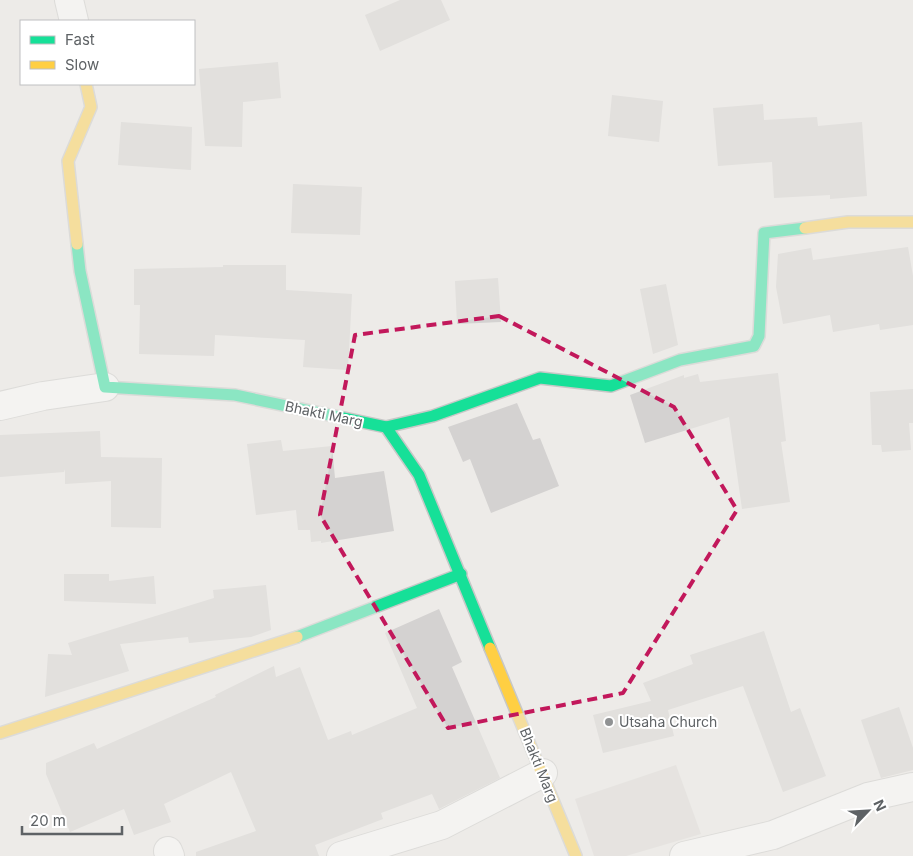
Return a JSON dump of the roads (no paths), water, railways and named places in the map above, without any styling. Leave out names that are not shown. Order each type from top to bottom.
[{"type":"street","points":[[69,0],[74,20]]},
{"type":"street","points":[[0,406],[43,396],[105,387],[80,271],[68,161],[91,107],[86,85]]},
{"type":"street","points":[[386,427],[433,416],[540,378],[611,386],[680,360],[754,346],[759,336],[764,233],[848,222],[913,222]]},
{"type":"street","name":"Bhakti Marg","points":[[105,387],[235,395],[386,427],[419,476],[576,856]]},
{"type":"street","points":[[0,733],[276,646],[461,574]]},
{"type":"street","points":[[341,856],[442,824],[543,773]]},
{"type":"street","points":[[684,856],[773,835],[868,797],[913,787]]},
{"type":"place","name":"Utsaha Church","points":[[609,722]]}]
